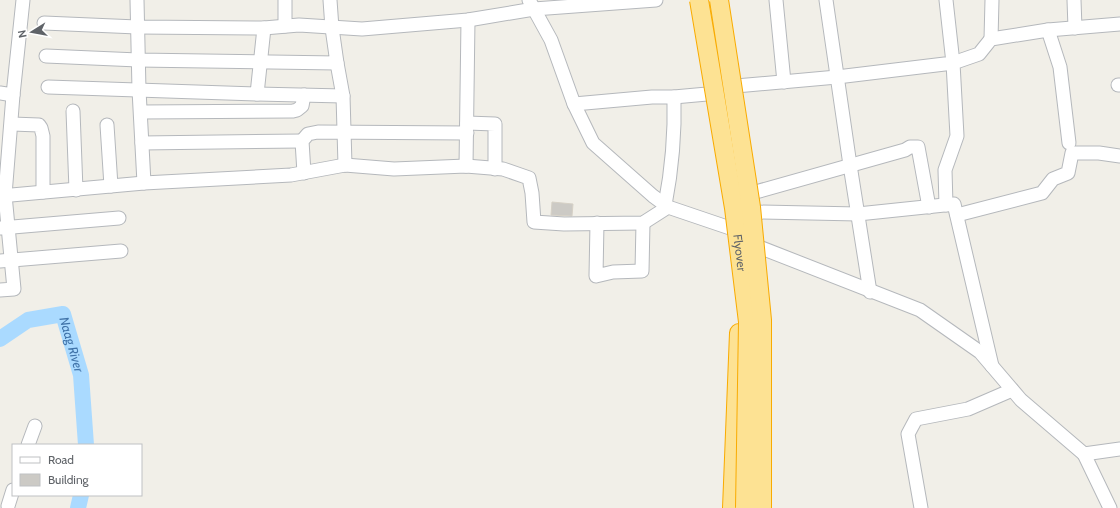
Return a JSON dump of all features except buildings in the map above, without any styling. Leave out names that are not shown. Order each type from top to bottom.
[{"type":"highway","points":[[692,0],[717,162],[730,228],[738,283],[739,335],[732,508]]},
{"type":"highway","name":"Flyover","points":[[699,0],[734,208],[748,322],[745,508]]},
{"type":"highway","name":"Flyover","points":[[719,0],[750,207],[762,320],[762,508]]},
{"type":"highway","points":[[722,0],[756,212],[759,247],[763,264],[766,318],[763,475],[765,508]]},
{"type":"highway","points":[[708,101],[738,95]]},
{"type":"street","points":[[0,290],[14,289],[6,260],[3,195],[12,124],[13,95],[23,0]]},
{"type":"street","points":[[137,0],[139,90],[144,183]]},
{"type":"street","points":[[285,0],[286,26]]},
{"type":"street","points":[[330,0],[332,28],[343,96],[345,166]]},
{"type":"street","points":[[44,23],[137,27],[264,28],[299,25],[362,29],[468,20],[532,4],[656,0]]},
{"type":"street","points":[[776,0],[784,82]]},
{"type":"street","points":[[826,0],[870,292]]},
{"type":"street","points":[[946,0],[953,63],[957,136],[945,170],[946,205]]},
{"type":"street","points":[[738,95],[784,82],[953,63],[979,54],[991,39],[992,0]]},
{"type":"street","points":[[1074,0],[1075,28]]},
{"type":"street","points":[[532,4],[551,40],[574,104],[593,143],[667,206],[730,228],[756,212],[858,214],[954,204],[992,366]]},
{"type":"street","points":[[466,166],[468,20]]},
{"type":"street","points":[[991,39],[1048,30],[1120,24]]},
{"type":"street","points":[[257,94],[264,28]]},
{"type":"street","points":[[1048,30],[1060,68],[1069,143]]},
{"type":"street","points":[[46,56],[138,60],[338,63]]},
{"type":"street","points":[[48,87],[343,96]]},
{"type":"street","points":[[0,93],[13,95]]},
{"type":"street","points":[[140,112],[292,111],[297,110],[302,106],[304,95]]},
{"type":"street","points":[[574,104],[645,97],[674,97],[708,101]]},
{"type":"street","points":[[3,195],[76,190],[144,183],[291,175],[345,166],[394,169],[466,166],[503,169],[529,178],[534,222],[564,224],[643,223],[667,206],[675,132],[674,97]]},
{"type":"street","points":[[73,111],[76,190]]},
{"type":"street","points":[[12,124],[39,126],[41,128],[43,136],[43,192]]},
{"type":"street","points":[[304,173],[302,141],[308,134],[318,132],[467,128],[495,124],[495,169]]},
{"type":"street","points":[[107,125],[111,186]]},
{"type":"street","points":[[142,144],[302,141]]},
{"type":"street","points":[[752,193],[905,150],[910,147],[918,147],[929,207]]},
{"type":"street","points":[[957,215],[1042,193],[1053,179],[1068,173],[1072,152],[1099,153],[1120,156]]},
{"type":"street","points":[[4,228],[119,218]]},
{"type":"street","points":[[597,223],[596,276],[613,272],[642,271],[643,223]]},
{"type":"street","points":[[759,247],[870,292],[920,310],[980,352],[1021,400],[1084,454],[1110,508]]},
{"type":"street","points":[[6,260],[121,251]]},
{"type":"street","points":[[921,508],[908,434],[916,419],[968,409],[1012,390]]},
{"type":"street","points":[[28,444],[35,426]]},
{"type":"street","points":[[1084,454],[1120,450]]},
{"type":"street","points":[[8,506],[12,493]]},
{"type":"waterway","name":"Naag River","points":[[0,339],[28,320],[63,314],[81,375],[86,444]]},
{"type":"waterway","name":"Naag River","points":[[78,508],[81,496]]}]
